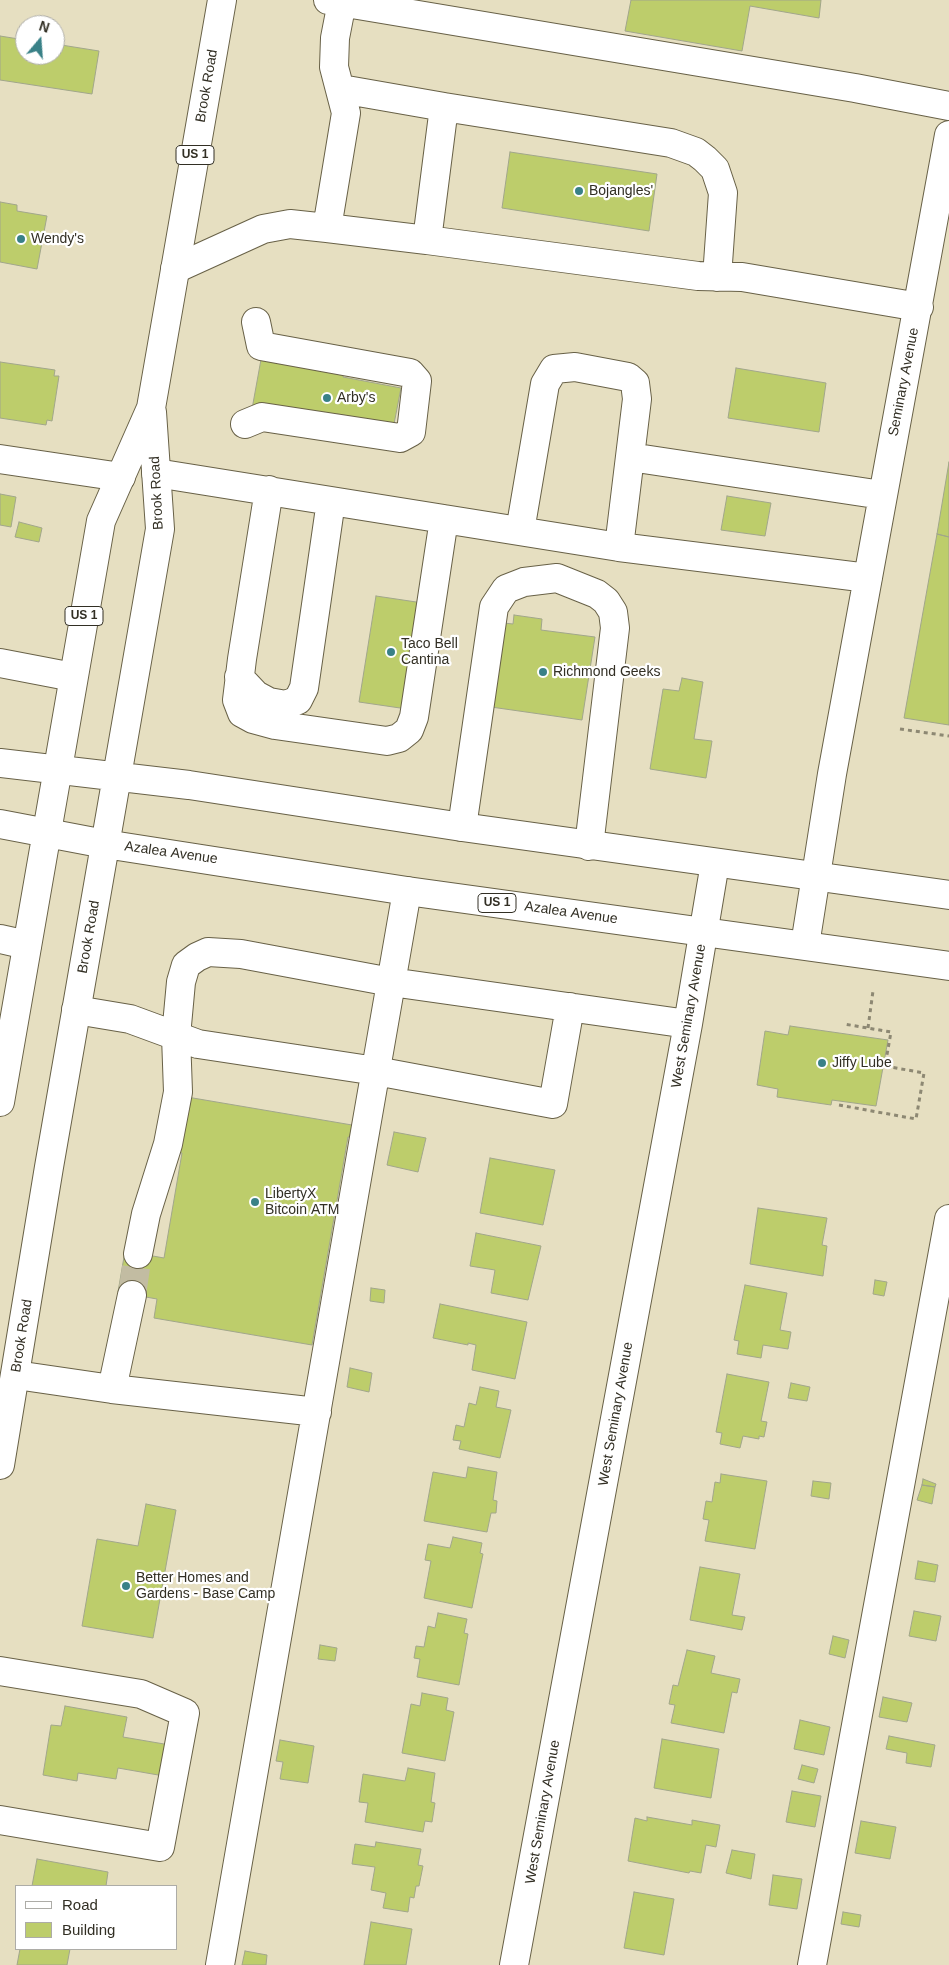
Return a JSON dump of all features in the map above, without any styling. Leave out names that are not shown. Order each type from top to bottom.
[{"type":"main road","name":"Brook Road","points":[[0,1465],[49,1167],[160,528],[151,408],[222,0]]},
{"type":"main road","points":[[327,228],[346,113],[334,67],[335,1],[855,88],[949,106]]},
{"type":"main road","points":[[341,89],[671,143],[696,152],[705,158],[715,169],[724,193],[717,277]]},
{"type":"main road","points":[[427,240],[444,107]]},
{"type":"main road","name":"Seminary Avenue","points":[[815,877],[882,495],[919,307],[949,135]]},
{"type":"main road","points":[[175,269],[263,229],[290,224],[698,276],[742,277],[919,307]]},
{"type":"main road","points":[[245,424],[262,416],[400,438],[411,432],[417,381],[410,373],[261,346],[256,322]]},
{"type":"main road","points":[[520,531],[544,384],[554,369],[575,367],[628,377],[635,383],[637,399],[619,547]]},
{"type":"main road","name":"Brook Road","points":[[0,1102],[3,1071],[27,945],[101,521],[151,408]]},
{"type":"main road","points":[[630,457],[882,495]]},
{"type":"main road","points":[[0,459],[120,477]]},
{"type":"main road","points":[[156,473],[619,547],[868,578]]},
{"type":"main road","points":[[269,490],[237,700],[242,713],[253,719],[275,725],[387,742],[399,738],[408,730],[414,716],[444,519]]},
{"type":"main road","points":[[239,677],[256,695],[269,702],[286,704],[298,700],[304,688],[331,501]]},
{"type":"main road","points":[[557,578],[560,538]]},
{"type":"main road","points":[[462,827],[494,607],[506,589],[524,582],[557,578],[598,594],[606,601],[613,612],[615,628],[589,846]]},
{"type":"main road","points":[[0,664],[73,677]]},
{"type":"main road","points":[[0,763],[189,785],[589,846],[949,895]]},
{"type":"main road","name":"Azalea Avenue","points":[[0,824],[105,844],[407,891],[949,966]]},
{"type":"main road","name":"West Seminary Avenue","points":[[514,1965],[688,1024],[715,863]]},
{"type":"main road","points":[[805,945],[815,877]]},
{"type":"main road","points":[[220,1965],[407,891]]},
{"type":"main road","points":[[0,939],[27,945]]},
{"type":"main road","points":[[138,1254],[146,1214],[168,1144],[178,1092],[176,1036],[181,982],[186,965],[208,952],[241,954],[391,982],[688,1024]]},
{"type":"main road","points":[[76,1010],[130,1019],[198,1044],[376,1071],[553,1104],[570,1007]]},
{"type":"main road","points":[[812,1965],[949,1219]]},
{"type":"main road","points":[[112,1389],[132,1295]]},
{"type":"main road","points":[[16,1375],[112,1389],[317,1412]]},
{"type":"main road","points":[[0,1671],[140,1694],[185,1713],[160,1847],[0,1820]]},
{"type":"path","points":[[900,729],[949,736]]},
{"type":"path","points":[[868,1028],[874,991]]},
{"type":"path","points":[[839,1106],[916,1119],[924,1073],[885,1066],[891,1032],[844,1024]]},
{"type":"building","points":[[631,0],[821,0],[819,18],[750,6],[742,51],[625,31]]},
{"type":"building","points":[[0,36],[15,38],[15,65],[65,65],[65,46],[99,51],[92,94],[0,80]]},
{"type":"building","name":"Bojangles'","points":[[510,152],[657,174],[649,231],[502,208]]},
{"type":"building","name":"Wendy's","points":[[0,202],[17,205],[17,211],[47,216],[37,269],[0,262]]},
{"type":"building","name":"Arby's","points":[[262,354],[344,370],[343,377],[401,388],[394,424],[337,414],[335,425],[252,409]]},
{"type":"building","points":[[0,362],[55,370],[54,376],[59,376],[52,421],[47,420],[46,425],[0,418]]},
{"type":"building","points":[[736,368],[826,383],[819,432],[728,418]]},
{"type":"building","points":[[949,462],[949,537],[937,534]]},
{"type":"building","points":[[0,494],[16,497],[11,527],[0,525]]},
{"type":"building","points":[[727,496],[771,503],[765,536],[721,530]]},
{"type":"building","points":[[19,522],[42,528],[39,542],[15,537]]},
{"type":"building","points":[[937,534],[949,537],[949,725],[904,718]]},
{"type":"building","name":"Taco Bell Cantina","points":[[376,596],[423,603],[407,709],[359,702]]},
{"type":"building","name":"Richmond Geeks","points":[[514,615],[542,619],[541,630],[595,637],[582,720],[491,707],[504,623],[513,624]]},
{"type":"building","points":[[682,678],[703,682],[694,739],[712,741],[706,778],[650,769],[663,689],[679,691]]},
{"type":"building","name":"Jiffy Lube","points":[[790,1026],[888,1040],[876,1106],[832,1100],[831,1105],[777,1097],[778,1089],[757,1085],[765,1031],[788,1035]]},
{"type":"building","name":"LibertyX Bitcoin ATM","points":[[187,1097],[352,1125],[350,1137],[348,1137],[312,1345],[154,1318],[157,1299],[118,1292],[125,1251],[164,1258],[182,1153],[177,1152]]},
{"type":"building","points":[[394,1132],[426,1138],[418,1172],[387,1165]]},
{"type":"building","points":[[490,1158],[555,1170],[543,1225],[480,1213]]},
{"type":"building","points":[[758,1208],[827,1218],[822,1245],[827,1246],[823,1276],[750,1264]]},
{"type":"building","points":[[476,1233],[541,1246],[528,1300],[491,1293],[495,1270],[470,1266]]},
{"type":"building","points":[[875,1280],[887,1282],[884,1296],[873,1294]]},
{"type":"building","points":[[745,1285],[787,1293],[780,1330],[791,1332],[788,1349],[763,1345],[761,1358],[737,1354],[739,1341],[734,1340]]},
{"type":"building","points":[[371,1288],[385,1290],[384,1303],[370,1301]]},
{"type":"building","points":[[440,1304],[527,1322],[515,1379],[472,1370],[476,1345],[433,1338]]},
{"type":"building","points":[[350,1368],[372,1373],[369,1392],[347,1387]]},
{"type":"building","points":[[727,1374],[769,1382],[761,1421],[767,1422],[764,1437],[759,1436],[759,1439],[743,1436],[740,1448],[720,1444],[722,1433],[716,1432]]},
{"type":"building","points":[[791,1383],[810,1387],[807,1401],[788,1398]]},
{"type":"building","points":[[480,1387],[499,1391],[496,1407],[511,1410],[500,1458],[459,1449],[461,1441],[453,1440],[456,1425],[464,1427],[469,1403],[476,1405]]},
{"type":"building","points":[[468,1467],[497,1472],[493,1500],[497,1501],[496,1513],[491,1513],[487,1532],[424,1521],[433,1472],[466,1478]]},
{"type":"building","points":[[721,1474],[767,1481],[755,1549],[705,1541],[709,1520],[703,1519],[706,1501],[712,1502],[715,1482],[720,1483]]},
{"type":"building","points":[[923,1479],[936,1484],[935,1487],[922,1485]]},
{"type":"building","points":[[813,1481],[831,1483],[829,1499],[811,1496]]},
{"type":"building","points":[[922,1485],[935,1487],[932,1504],[917,1500]]},
{"type":"building","name":"Better Homes and Gardens - Base Camp","points":[[146,1504],[176,1510],[153,1638],[82,1626],[97,1539],[138,1546]]},
{"type":"building","points":[[453,1537],[482,1543],[480,1553],[483,1554],[472,1608],[424,1598],[431,1561],[425,1560],[428,1544],[450,1548]]},
{"type":"building","points":[[918,1561],[938,1565],[935,1582],[915,1579]]},
{"type":"building","points":[[700,1567],[740,1574],[732,1615],[745,1617],[742,1630],[690,1620]]},
{"type":"building","points":[[914,1611],[941,1616],[936,1641],[909,1636]]},
{"type":"building","points":[[438,1613],[467,1619],[464,1633],[468,1634],[459,1685],[417,1677],[420,1659],[414,1658],[416,1646],[424,1647],[428,1626],[435,1628]]},
{"type":"building","points":[[833,1636],[849,1640],[845,1658],[829,1654]]},
{"type":"building","points":[[320,1645],[337,1648],[335,1661],[318,1659]]},
{"type":"building","points":[[687,1650],[715,1656],[711,1673],[740,1679],[737,1693],[732,1692],[724,1733],[671,1723],[675,1705],[669,1704],[673,1685],[678,1686]]},
{"type":"building","points":[[422,1693],[448,1698],[446,1710],[454,1712],[445,1761],[402,1753],[411,1704],[420,1706]]},
{"type":"building","points":[[883,1697],[912,1703],[907,1722],[879,1717]]},
{"type":"building","points":[[65,1706],[127,1717],[123,1737],[170,1745],[164,1776],[118,1768],[116,1779],[78,1773],[77,1781],[43,1775],[51,1725],[61,1726]]},
{"type":"building","points":[[800,1720],[830,1727],[824,1755],[794,1749]]},
{"type":"building","points":[[889,1736],[935,1745],[931,1767],[906,1763],[907,1753],[886,1749]]},
{"type":"building","points":[[662,1739],[719,1749],[711,1798],[654,1788]]},
{"type":"building","points":[[280,1740],[314,1746],[308,1783],[280,1779],[283,1762],[276,1761]]},
{"type":"building","points":[[802,1765],[818,1769],[814,1783],[798,1779]]},
{"type":"building","points":[[408,1768],[435,1773],[431,1802],[435,1803],[432,1822],[425,1821],[423,1832],[365,1822],[368,1803],[359,1802],[363,1774],[405,1781]]},
{"type":"building","points":[[792,1791],[821,1796],[815,1827],[786,1822]]},
{"type":"building","points":[[647,1817],[692,1825],[692,1820],[720,1825],[716,1847],[706,1845],[701,1873],[690,1871],[689,1873],[628,1861],[635,1818],[647,1821]]},
{"type":"building","points":[[861,1821],[896,1827],[890,1859],[855,1853]]},
{"type":"building","points":[[376,1842],[421,1849],[418,1865],[423,1866],[419,1886],[416,1886],[414,1898],[410,1897],[408,1912],[383,1908],[386,1893],[371,1890],[375,1867],[352,1864],[355,1844],[375,1847]]},
{"type":"building","points":[[732,1850],[755,1854],[751,1879],[726,1873]]},
{"type":"building","points":[[37,1859],[108,1872],[106,1885],[32,1885]]},
{"type":"building","points":[[773,1875],[802,1879],[797,1909],[769,1905]]},
{"type":"building","points":[[634,1892],[674,1899],[664,1955],[624,1948]]},
{"type":"building","points":[[843,1912],[861,1915],[859,1927],[841,1924]]},
{"type":"building","points":[[371,1922],[412,1929],[406,1965],[364,1965]]},
{"type":"building","points":[[20,1950],[70,1950],[67,1965],[17,1965]]},
{"type":"building","points":[[245,1951],[267,1955],[266,1965],[242,1965]]},
{"type":"tunnel","points":[[132,1295],[138,1254]]},
{"type":"place","name":"Bojangles'","points":[[579,191]]},
{"type":"place","name":"Wendy's","points":[[21,239]]},
{"type":"place","name":"Arby's","points":[[327,398]]},
{"type":"place","name":"Taco Bell Cantina","points":[[391,652]]},
{"type":"place","name":"Richmond Geeks","points":[[543,672]]},
{"type":"place","name":"Jiffy Lube","points":[[822,1063]]},
{"type":"place","name":"LibertyX Bitcoin ATM","points":[[255,1202]]},
{"type":"place","name":"Better Homes and Gardens - Base Camp","points":[[126,1586]]}]
